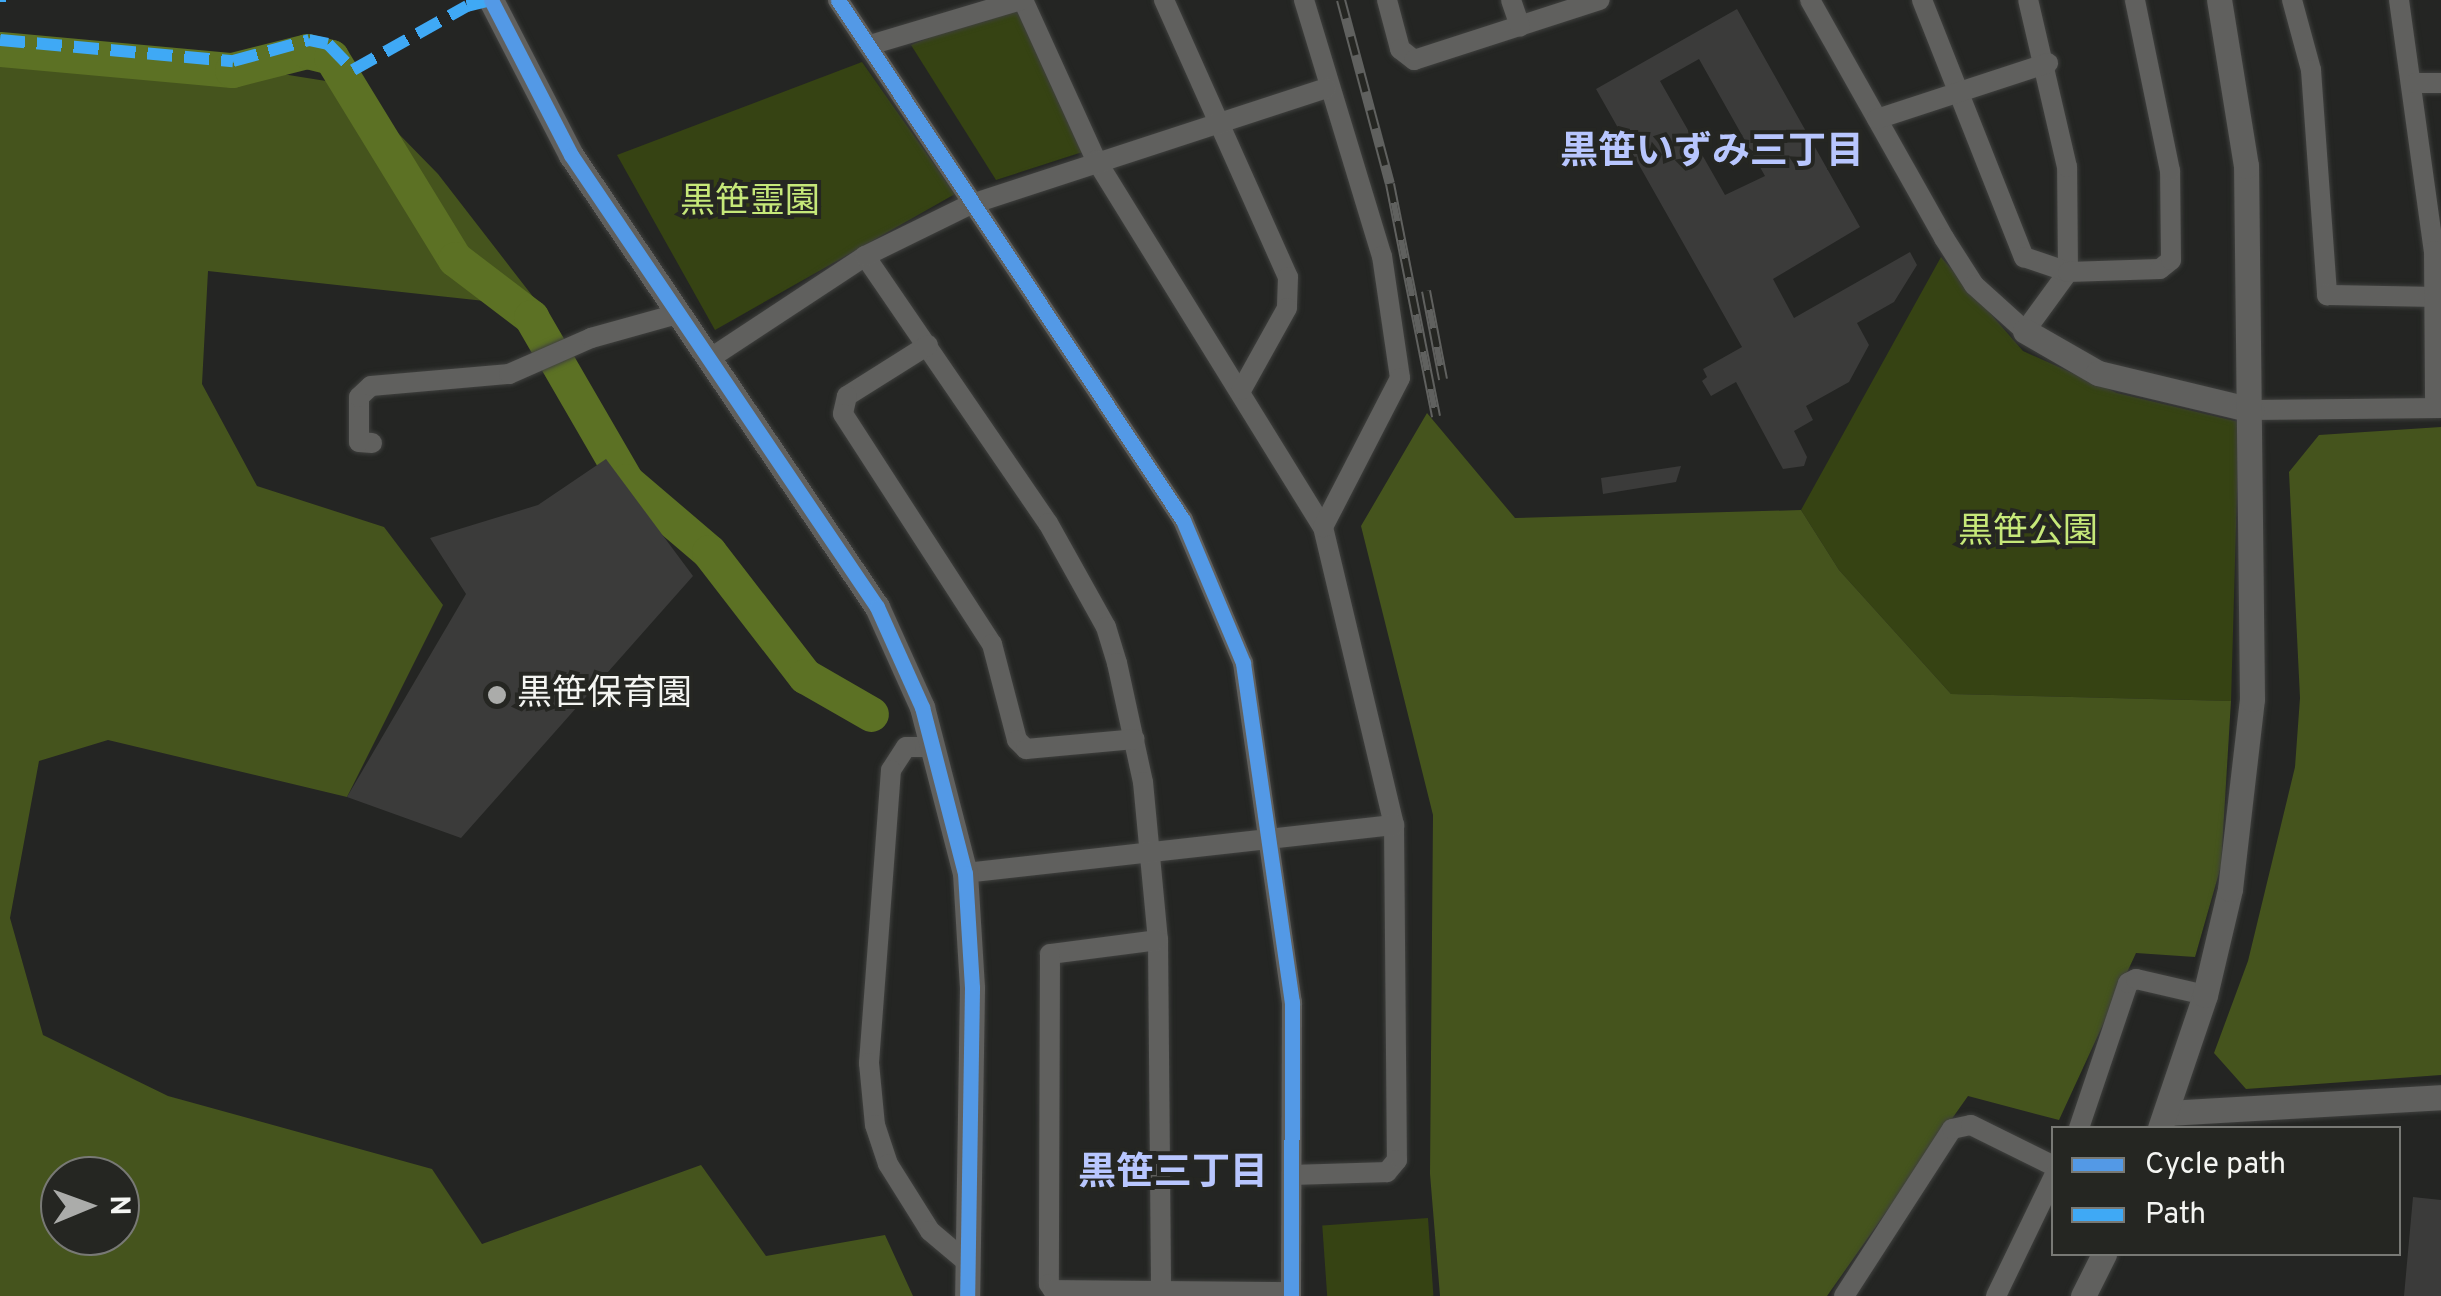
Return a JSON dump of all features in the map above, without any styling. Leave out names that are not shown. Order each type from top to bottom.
[{"type":"street","points":[[491,0],[570,155],[877,608],[933,747],[964,873],[972,988],[968,1296]]},
{"type":"street","points":[[838,0],[969,205],[1183,520],[1244,662],[1273,842],[1292,1002],[1291,1294],[1053,1290],[1049,1264],[1050,954],[1158,940]]},
{"type":"street","points":[[870,45],[1022,0],[1096,160],[1242,389],[1324,528],[1394,825],[1395,1168],[1293,1175]]},
{"type":"street","points":[[1164,0],[1288,277],[1287,308],[1242,389]]},
{"type":"street","points":[[1304,0],[1323,48],[1326,88],[1382,256],[1400,378],[1324,528]]},
{"type":"street","points":[[1387,0],[1400,49],[1414,60],[1600,0]]},
{"type":"street","points":[[1511,0],[1520,26]]},
{"type":"street","points":[[1810,0],[1974,285],[2025,331],[2098,373],[2252,410],[2438,408],[2438,298],[2415,83],[2399,0]]},
{"type":"street","points":[[1922,0],[1962,91],[2024,257],[2068,272],[2160,268],[2171,260],[2170,171],[2135,0]]},
{"type":"street","points":[[2025,331],[2068,272],[2067,167],[2048,63],[2028,0]]},
{"type":"street","points":[[2219,0],[2246,166],[2252,410],[2252,699],[2230,889],[2205,995],[2163,1121],[2441,1097]]},
{"type":"street","points":[[2292,0],[2312,70],[2327,295],[2438,298]]},
{"type":"street","points":[[1877,119],[2048,63]]},
{"type":"street","points":[[2415,83],[2441,83]]},
{"type":"street","points":[[709,359],[864,256],[969,205],[1218,120],[1326,88]]},
{"type":"street","points":[[864,256],[1048,524],[1106,627],[1136,739],[1158,940],[1161,1293]]},
{"type":"street","points":[[372,443],[359,442],[359,397],[371,386],[509,374],[591,338],[677,314]]},
{"type":"street","points":[[928,345],[846,396],[843,414],[992,644],[1017,740],[1026,749],[1136,739]]},
{"type":"street","points":[[933,747],[906,748],[892,770],[869,1063],[875,1126],[888,1164],[930,1230],[969,1264]]},
{"type":"street","points":[[964,873],[1273,842],[1394,825]]},
{"type":"street","points":[[2079,1126],[2128,983],[2136,979],[2205,995]]},
{"type":"street","points":[[1844,1296],[1952,1129],[1971,1126],[2051,1165]]},
{"type":"street","points":[[1996,1296],[2051,1182]]},
{"type":"street","points":[[2083,1296],[2103,1256]]},
{"type":"green space","points":[[1022,0],[1098,147],[996,180],[911,45]]},
{"type":"green space","points":[[0,51],[225,65],[351,85],[438,174],[541,307],[208,271],[202,384],[257,486],[384,527],[443,605],[347,797],[108,740],[39,761],[10,918],[43,1035],[168,1096],[432,1169],[482,1244],[701,1165],[766,1256],[885,1235],[913,1296],[0,1296]]},
{"type":"green space","name":"黒笹霊園","points":[[862,62],[955,194],[715,330],[617,155]]},
{"type":"green space","name":"黒笹公園","points":[[1941,257],[2023,351],[2117,393],[2239,422],[2231,701],[1951,694],[1839,570],[1801,510]]},
{"type":"green space","points":[[1427,413],[1515,518],[1801,510],[1839,570],[1951,694],[2231,701],[2221,866],[2195,957],[2136,953],[2059,1120],[1968,1096],[1827,1296],[1440,1296],[1430,1174],[1433,815],[1361,526]]},
{"type":"green space","points":[[2441,427],[2441,1075],[2246,1089],[2214,1053],[2248,961],[2295,767],[2300,698],[2289,472],[2319,435]]},
{"type":"green space","points":[[1428,1218],[1433,1296],[1327,1296],[1322,1225]]},
{"type":"building","points":[[1737,9],[1860,227],[1773,279],[1794,318],[1910,252],[1917,265],[1894,302],[1857,323],[1869,345],[1849,382],[1806,406],[1813,420],[1794,431],[1807,457],[1804,466],[1783,469],[1736,382],[1711,396],[1702,381],[1707,377],[1703,369],[1742,347],[1596,89]],"holes":[[[1699,59],[1765,176],[1725,195],[1660,81]]]},
{"type":"building","name":"黒笹保育園","points":[[606,459],[693,576],[461,838],[347,797],[466,594],[430,538],[538,505]]},
{"type":"building","points":[[1681,466],[1676,482],[1603,494],[1601,478]]},
{"type":"building","points":[[2413,1197],[2441,1200],[2441,1296],[2404,1296]]},
{"type":"waterway","points":[[0,49],[232,70],[307,51],[331,57],[455,259],[531,317],[626,481],[709,552],[805,676],[871,714]]},
{"type":"railway","points":[[1341,0],[1390,184],[1436,416]]},
{"type":"railway","points":[[1426,291],[1443,379]]},
{"type":"marked path","points":[[0,40],[233,61],[309,40],[328,44],[353,70],[467,6],[491,0]]},
{"type":"cycle path","points":[[491,0],[571,155],[877,607],[922,707],[965,873],[972,988],[967,1296]]},
{"type":"cycle path","points":[[838,0],[1183,520],[1243,663],[1292,1002],[1291,1296]]},
{"type":"place","name":"黒笹保育園","points":[[497,695]]},
{"type":"district","name":"黒笹いずみ三丁目","points":[[1712,154]]},
{"type":"district","name":"黒笹三丁目","points":[[1173,1175]]}]
